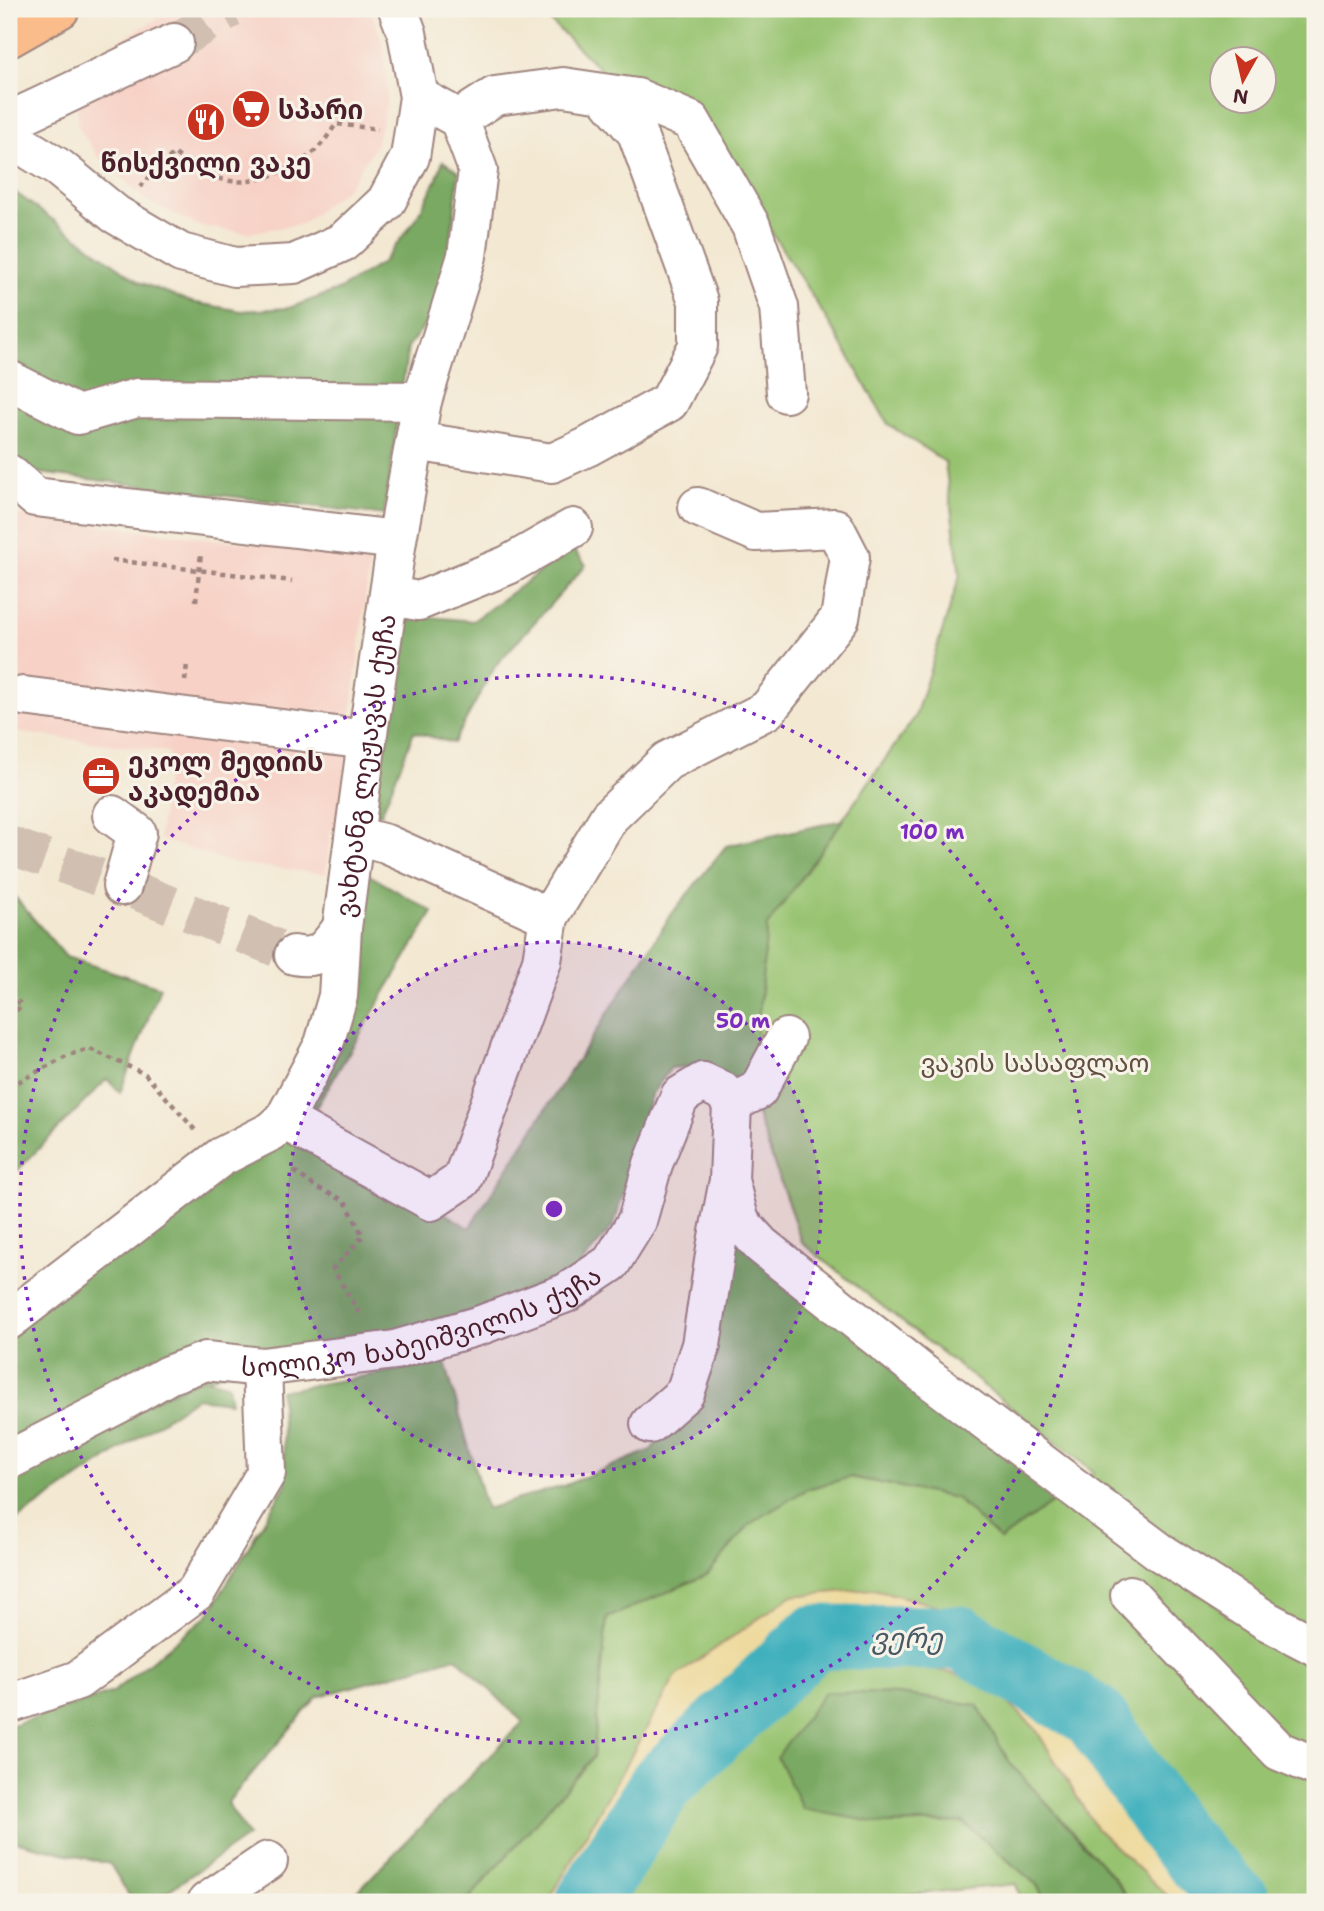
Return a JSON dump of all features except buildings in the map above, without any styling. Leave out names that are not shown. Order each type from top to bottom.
[{"type":"main road","points":[[9,38],[60,9]]},
{"type":"street","points":[[9,137],[59,168],[115,214],[181,253],[235,267],[295,264],[342,242],[386,202],[410,157],[419,97],[407,33],[398,9]]},
{"type":"street","points":[[9,121],[174,43]]},
{"type":"street","points":[[419,97],[459,119],[495,96],[563,86],[637,98],[691,121],[751,226],[779,307],[786,393]]},
{"type":"street","points":[[415,441],[552,463],[669,402],[698,346],[698,301],[637,133],[604,93]]},
{"type":"street","name":"ვახტანგ ლეჟავას ქუჩა","points":[[273,1129],[324,1044],[338,996],[342,928],[397,540],[422,401],[467,256],[478,170],[459,119]]},
{"type":"street","points":[[9,380],[78,415],[137,398],[422,401]]},
{"type":"street","points":[[9,474],[35,497],[397,540]]},
{"type":"street","points":[[9,1320],[221,1157],[273,1129],[431,1201],[462,1180],[542,961],[549,917],[609,817],[667,761],[767,710],[840,618],[850,557],[835,528],[756,531],[698,507]]},
{"type":"street","points":[[389,596],[419,601],[508,565],[573,528]]},
{"type":"street","points":[[23,696],[367,740]]},
{"type":"street","points":[[112,815],[137,833],[122,886]]},
{"type":"street","points":[[355,836],[386,844],[549,917]]},
{"type":"street","points":[[294,955],[316,956],[342,928]]},
{"type":"street","points":[[650,1424],[685,1393],[701,1345],[729,1180],[732,1103],[758,1090],[786,1038]]},
{"type":"street","name":"სოლიკო ხაბეიშვილის ქუჩა","points":[[9,1460],[168,1375],[206,1361],[262,1367],[395,1350],[481,1325],[566,1293],[611,1263],[638,1221],[653,1164],[680,1096],[703,1082],[722,1091],[732,1103]]},
{"type":"street","points":[[729,1180],[740,1222],[761,1245],[922,1373],[1160,1552],[1267,1621],[1315,1646]]},
{"type":"street","points":[[9,1704],[78,1680],[196,1592],[266,1473],[262,1367]]},
{"type":"street","points":[[1130,1595],[1279,1751],[1315,1766]]},
{"type":"street","points":[[207,1902],[268,1861]]},
{"type":"path","points":[[115,214],[174,153],[190,166],[217,178],[242,183],[269,177],[301,162],[317,149],[336,124],[414,134]]},
{"type":"path","points":[[195,601],[201,548]]},
{"type":"path","points":[[112,560],[292,581]]},
{"type":"path","points":[[184,685],[187,664]]},
{"type":"path","points":[[9,994],[22,1005],[9,1018]]},
{"type":"path","points":[[9,1087],[68,1055],[90,1049],[145,1074],[221,1157]]},
{"type":"path","points":[[273,1129],[294,1171],[314,1186],[345,1201],[357,1224],[362,1236],[333,1269],[366,1323],[370,1352]]},
{"type":"shaded area","points":[[174,9],[371,9],[384,49],[387,101],[376,145],[348,187],[302,224],[247,233],[199,226],[145,200],[96,154],[78,127],[77,103],[82,81],[107,48]]},
{"type":"shaded area","points":[[9,514],[370,558],[338,829],[331,829],[326,874],[233,863],[159,839],[169,752],[15,732],[9,768]]},
{"type":"green space","name":"ვაკის სასაფლაო","points":[[538,9],[1315,9],[1315,1902],[1280,1902],[1189,1824],[1112,1708],[979,1617],[676,1676],[548,1902],[466,1902],[593,1757],[607,1618],[706,1575],[750,1523],[807,1489],[850,1477],[956,1498],[1000,1539],[1094,1472],[802,1243],[751,1098],[767,926],[915,717],[960,575],[945,462],[888,424],[834,331],[747,193],[607,76]]},
{"type":"green space","points":[[443,161],[459,172],[450,248],[430,318],[408,347],[384,515],[31,472],[9,460],[9,188],[139,282],[191,302],[241,311],[289,308],[338,290],[382,263],[416,219]]},
{"type":"green space","points":[[572,548],[586,565],[496,665],[453,743],[414,732],[381,814],[369,811],[409,615],[473,621]]},
{"type":"green space","points":[[843,820],[767,926],[751,1098],[708,1065],[671,1068],[651,1095],[614,1225],[574,1272],[434,1327],[265,1358],[9,1452],[9,1329],[262,1134],[339,1005],[359,869],[433,912],[305,1126],[469,1228],[673,912],[726,846]]},
{"type":"green space","points":[[9,890],[66,957],[160,987],[120,1093],[107,1079],[9,1179]]},
{"type":"green space","points":[[725,1215],[1072,1488],[1000,1540],[956,1498],[851,1477],[807,1489],[750,1524],[707,1575],[607,1618],[593,1757],[466,1902],[347,1902],[523,1722],[456,1657],[317,1697],[227,1803],[248,1836],[152,1902],[133,1902],[110,1864],[9,1840],[9,1726],[113,1692],[208,1615],[286,1484],[280,1391],[445,1362],[486,1509],[563,1486],[651,1450],[696,1390]]},
{"type":"green space","points":[[202,1378],[228,1384],[231,1402],[196,1398],[9,1525],[9,1470]]},
{"type":"green space","points":[[828,1656],[904,1662],[985,1680],[1035,1728],[1096,1828],[1174,1902],[1131,1902],[1113,1877],[1009,1762],[977,1705],[898,1694],[825,1692],[884,1824],[963,1822],[1037,1885],[1046,1902],[1022,1902],[1016,1884],[838,1902],[607,1902],[668,1802],[753,1708]]},
{"type":"green space","points":[[825,1692],[898,1694],[977,1705],[1009,1762],[1113,1877],[1131,1902],[1046,1902],[1037,1885],[963,1822],[884,1824],[803,1809],[777,1757]]},
{"type":"sand","points":[[873,1589],[979,1617],[1112,1708],[1189,1824],[1280,1902],[1174,1902],[1096,1828],[1035,1728],[985,1681],[904,1662],[828,1656],[753,1708],[668,1802],[607,1902],[548,1902],[676,1676],[791,1596]]},
{"type":"waterway","name":"ვერე","points":[[588,1902],[662,1783],[815,1637],[960,1638],[1094,1716],[1176,1837],[1239,1902]]},
{"type":"tunnel","points":[[174,43],[231,9]]},
{"type":"tunnel","points":[[9,845],[109,881]]},
{"type":"tunnel","points":[[136,891],[294,955]]},
{"type":"place","name":"სპარი","points":[[251,109]]},
{"type":"place","name":"წისქვილი ვაკე","points":[[206,122]]},
{"type":"place","name":"ეკოლ მედიის აკადემია","points":[[101,776]]}]
